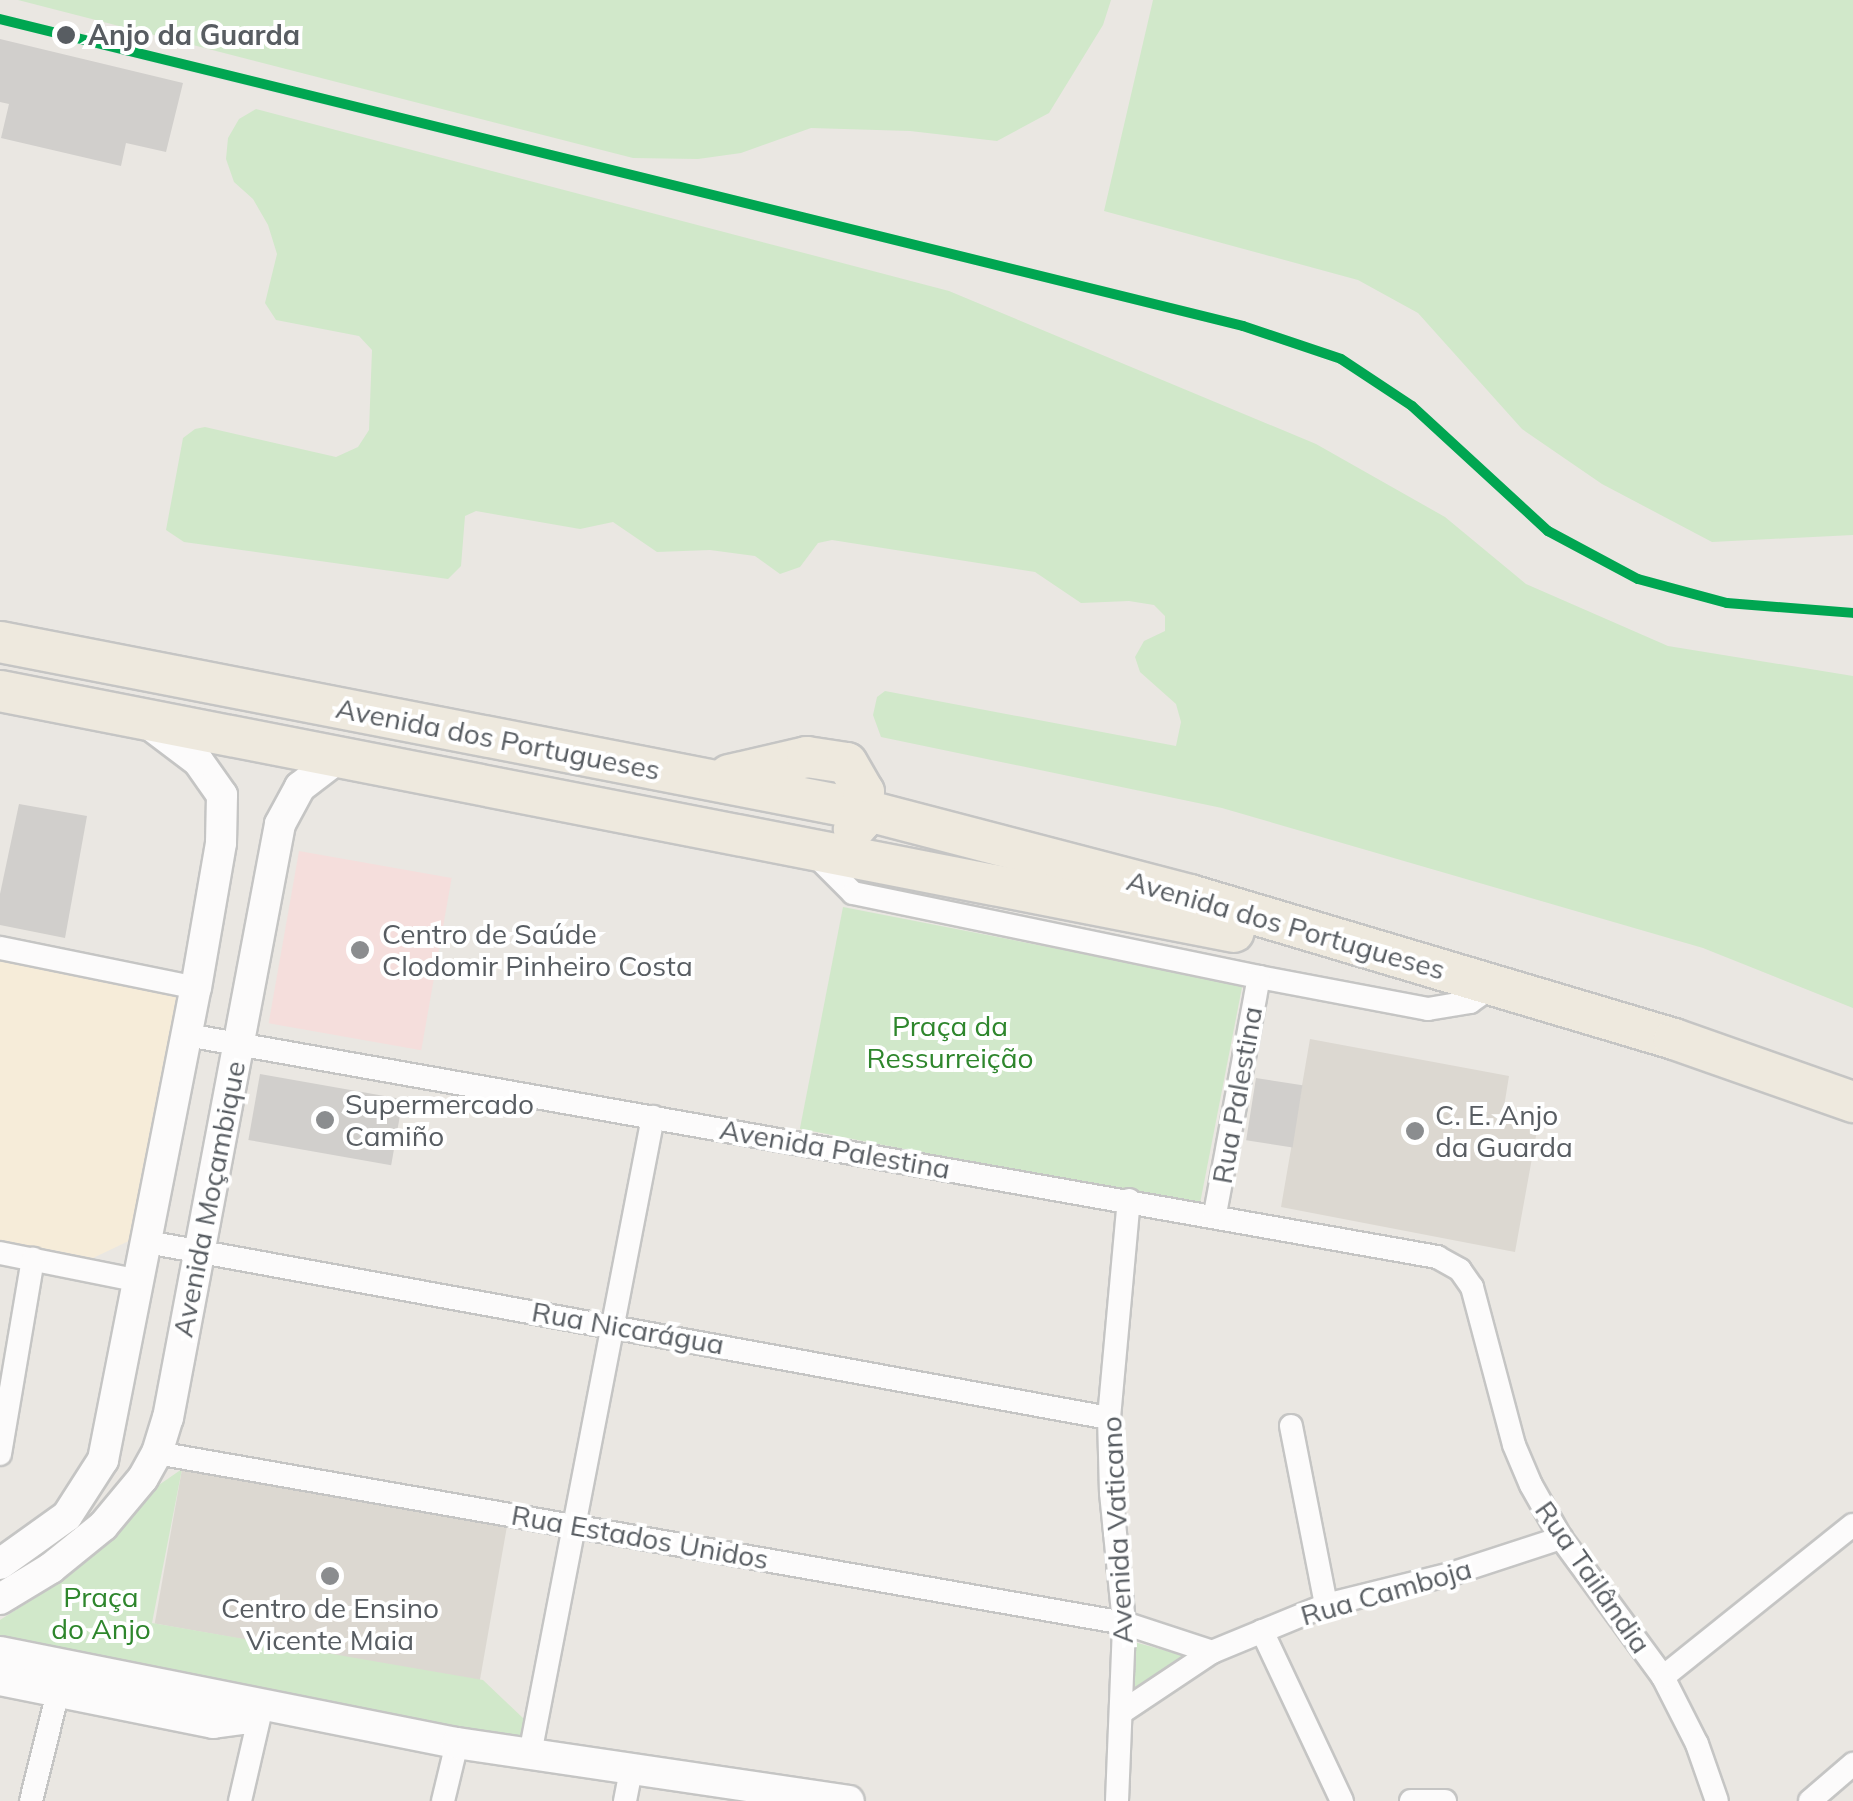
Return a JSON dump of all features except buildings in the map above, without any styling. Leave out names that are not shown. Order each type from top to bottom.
[{"type":"highway","name":"Avenida dos Portugueses","points":[[0,642],[694,776],[756,772],[807,757],[834,758],[855,770],[864,792],[864,810],[1190,895],[1478,982]]},
{"type":"highway","name":"Avenida dos Portugueses","points":[[0,691],[1478,982]]},
{"type":"highway","points":[[645,815],[716,817],[825,840],[856,828],[864,810]]},
{"type":"highway","points":[[1478,982],[1674,1038],[1853,1102]]},
{"type":"main road","name":"Avenida Moçambique","points":[[0,1564],[67,1516],[104,1460],[196,988],[220,844],[222,795],[198,761],[138,717]]},
{"type":"main road","name":"Avenida Moçambique","points":[[0,1599],[51,1568],[103,1526],[143,1478],[157,1453],[168,1418],[280,824],[300,787],[342,756]]},
{"type":"main road","points":[[0,1652],[457,1743],[807,1798],[848,1801]]},
{"type":"main road","points":[[0,1680],[213,1723],[242,1720],[262,1706]]},
{"type":"street","points":[[808,848],[853,893],[1259,977],[1428,1010],[1470,1002],[1478,982]]},
{"type":"street","points":[[0,948],[196,988]]},
{"type":"street","name":"Rua Palestina","points":[[1215,1214],[1259,977]]},
{"type":"street","name":"Avenida Palestina","points":[[187,1035],[1215,1214],[1437,1257],[1460,1270],[1472,1286]]},
{"type":"street","points":[[530,1754],[653,1118]]},
{"type":"street","name":"Avenida Vaticano","points":[[1117,1801],[1124,1623],[1111,1493],[1109,1418],[1129,1200]]},
{"type":"street","name":"Rua Nicarágua","points":[[147,1242],[1109,1418]]},
{"type":"street","points":[[0,1253],[140,1281]]},
{"type":"street","points":[[0,1454],[33,1259]]},
{"type":"street","name":"Rua Tailândia","points":[[1472,1286],[1514,1444],[1561,1538],[1663,1677],[1697,1744],[1718,1801]]},
{"type":"street","points":[[1291,1426],[1326,1605]]},
{"type":"street","name":"Rua Estados Unidos","points":[[157,1453],[1124,1623]]},
{"type":"street","points":[[1663,1677],[1853,1525]]},
{"type":"street","name":"Rua Camboja","points":[[1122,1712],[1212,1652],[1326,1605],[1454,1573],[1561,1538]]},
{"type":"street","points":[[1124,1623],[1212,1652]]},
{"type":"street","points":[[1262,1631],[1342,1801]]},
{"type":"street","points":[[31,1801],[58,1692]]},
{"type":"street","points":[[240,1801],[262,1706]]},
{"type":"street","points":[[443,1801],[457,1743]]},
{"type":"street","points":[[1810,1801],[1853,1764]]},
{"type":"street","points":[[625,1801],[631,1768]]},
{"type":"street","points":[[1411,1801],[1444,1801]]},
{"type":"shaded area","name":"Centro de Saúde Clodomir Pinheiro Costa","points":[[299,851],[452,878],[421,1050],[269,1023]]},
{"type":"shaded area","points":[[0,958],[184,995],[133,1239],[93,1258],[0,1240]]},
{"type":"shaded area","name":"C. E. Anjo da Guarda","points":[[1310,1039],[1509,1076],[1504,1107],[1540,1114],[1515,1252],[1281,1207]]},
{"type":"shaded area","name":"Centro de Ensino Vicente Maia","points":[[182,1469],[507,1526],[480,1681],[155,1624]]},
{"type":"green space","points":[[18,0],[1111,0],[1103,25],[1049,113],[997,141],[910,131],[811,128],[741,153],[698,159],[633,158]]},
{"type":"green space","points":[[1153,0],[1853,0],[1853,535],[1712,542],[1602,484],[1522,429],[1418,313],[1358,280],[1104,211]]},
{"type":"green space","points":[[256,109],[949,291],[1316,444],[1445,517],[1526,584],[1668,646],[1853,676],[1853,1008],[1703,948],[1222,808],[881,737],[873,715],[877,697],[885,691],[1176,746],[1181,722],[1176,704],[1140,672],[1135,657],[1144,641],[1165,631],[1165,616],[1154,605],[1129,601],[1081,603],[1035,572],[832,540],[818,543],[800,567],[780,574],[755,556],[710,550],[657,552],[613,522],[580,529],[476,511],[465,516],[461,566],[448,579],[184,542],[166,530],[183,438],[195,429],[205,427],[336,457],[358,447],[369,430],[372,350],[359,336],[276,320],[265,303],[277,254],[268,225],[253,199],[234,182],[226,159],[228,138],[239,119]]},
{"type":"green space","name":"Praça da Ressurreição","points":[[843,907],[1243,985],[1199,1207],[800,1129]]},
{"type":"green space","name":"Praça do Anjo","points":[[182,1469],[152,1623],[483,1680],[524,1719],[519,1741],[0,1643],[0,1620],[66,1578],[110,1540],[153,1489]]},
{"type":"green space","points":[[1127,1640],[1185,1656],[1126,1696]]},
{"type":"railway","points":[[66,36],[1243,326],[1341,359],[1412,406],[1548,531],[1638,579],[1727,603],[1853,613]]},
{"type":"transit line","points":[[0,19],[1243,326],[1341,359],[1412,406],[1548,531],[1638,579],[1727,603],[1853,613]]},
{"type":"place","name":"Anjo da Guarda","points":[[66,35]]},
{"type":"place","name":"Centro de Saúde Clodomir Pinheiro Costa","points":[[360,950]]},
{"type":"place","name":"Supermercado Camiño","points":[[325,1120]]},
{"type":"place","name":"C. E. Anjo da Guarda","points":[[1415,1131]]},
{"type":"place","name":"Centro de Ensino Vicente Maia","points":[[330,1576]]}]
